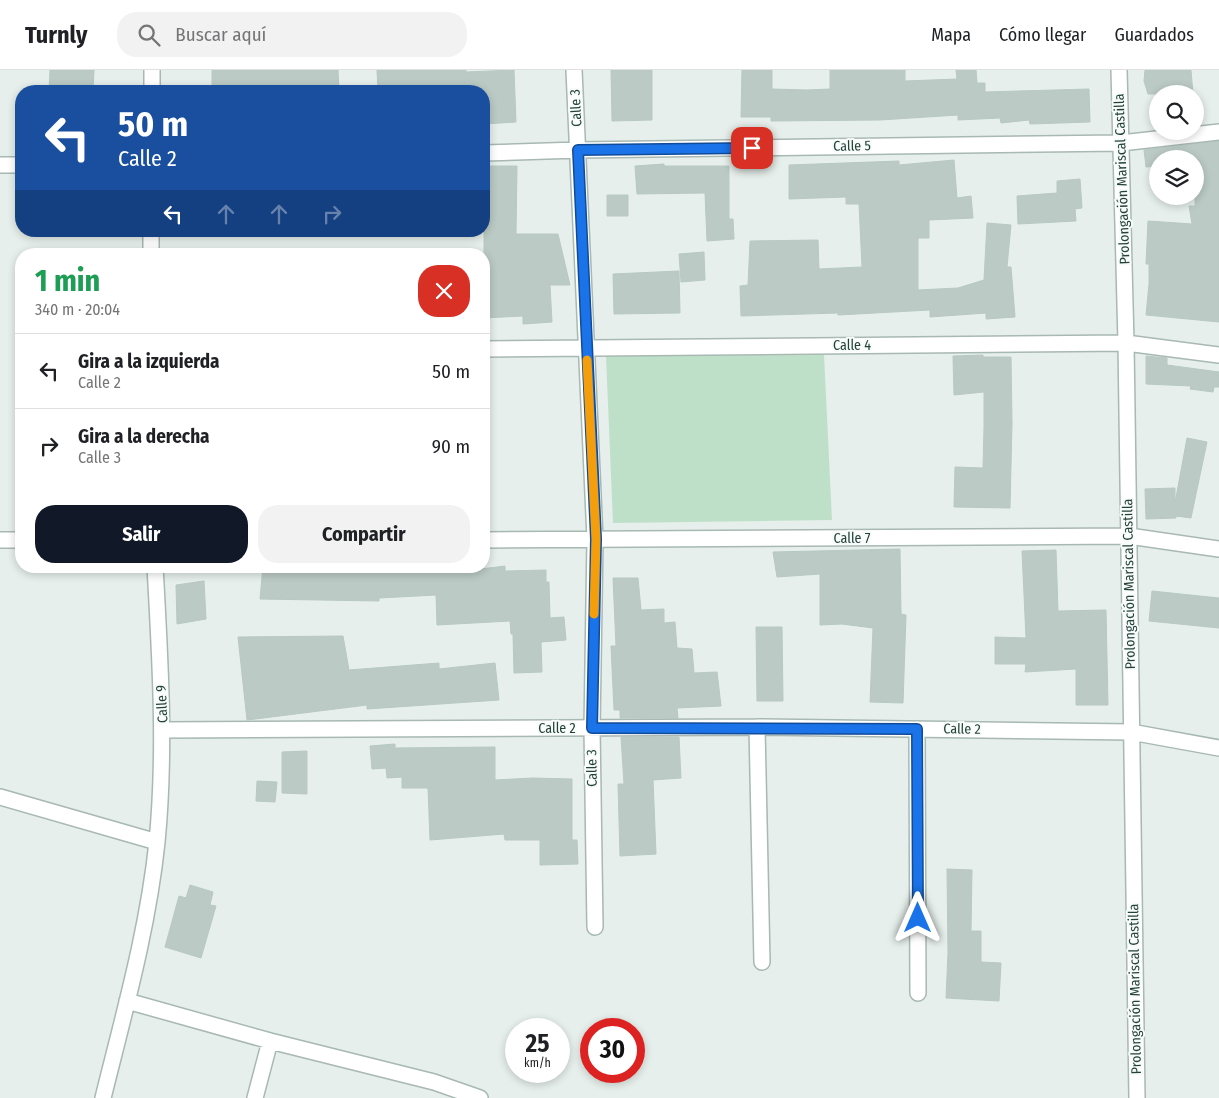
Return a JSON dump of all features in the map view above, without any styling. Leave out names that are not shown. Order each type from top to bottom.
[{"type":"street","points":[[152,70],[152,85]]},
{"type":"street","name":"Calle 3","points":[[574,70],[596,539],[592,728],[594,926]]},
{"type":"street","name":"Prolongación Mariscal Castilla","points":[[1119,70],[1126,343],[1136,1098]]},
{"type":"street","name":"Calle 5","points":[[490,153],[1121,143],[1219,132]]},
{"type":"street","points":[[0,165],[15,165]]},
{"type":"street","name":"Calle 4","points":[[490,349],[1126,343],[1219,355]]},
{"type":"street","name":"Calle 7","points":[[490,540],[1129,536],[1219,549]]},
{"type":"street","points":[[0,540],[15,540]]},
{"type":"street","name":"Calle 9","points":[[104,1098],[146,920],[157,842],[163,730],[155,573]]},
{"type":"street","points":[[757,727],[762,962]]},
{"type":"street","name":"Calle 2","points":[[163,730],[757,727],[1131,732],[1219,748]]},
{"type":"street","points":[[917,729],[918,993]]},
{"type":"street","points":[[0,797],[157,842]]},
{"type":"street","points":[[127,1001],[270,1041],[434,1082],[480,1098]]},
{"type":"street","points":[[255,1098],[270,1041]]},
{"type":"green space","points":[[824,355],[832,520],[613,523],[606,356]]},
{"type":"building","points":[[50,70],[94,70],[93,85],[49,85]]},
{"type":"building","points":[[212,70],[338,70],[339,85],[212,85]]},
{"type":"building","points":[[377,70],[466,70],[466,72],[514,70],[516,122],[490,124],[490,85],[378,85]]},
{"type":"building","points":[[611,70],[652,70],[652,120],[612,121]]},
{"type":"building","points":[[742,70],[772,70],[772,89],[807,90],[830,89],[830,70],[905,70],[905,81],[957,79],[956,70],[976,70],[977,83],[985,83],[985,92],[1089,89],[1090,122],[1030,124],[1029,120],[1001,123],[1000,118],[958,120],[958,115],[880,120],[771,121],[771,117],[741,117]]},
{"type":"building","points":[[1145,70],[1191,70],[1192,85],[1149,85],[1148,94],[1144,81]]},
{"type":"building","points":[[1219,141],[1219,322],[1146,315],[1149,284],[1149,264],[1146,264],[1148,221],[1192,224],[1189,206],[1204,205],[1204,150],[1149,150],[1149,167],[1146,167],[1144,150]]},
{"type":"building","points":[[954,160],[957,198],[971,196],[973,218],[929,220],[929,238],[918,238],[918,290],[958,288],[984,280],[987,223],[1011,225],[1007,267],[1011,267],[1015,317],[986,319],[986,313],[930,317],[930,310],[838,315],[838,313],[741,316],[740,286],[748,285],[750,241],[818,240],[819,269],[862,267],[859,204],[846,204],[846,197],[789,199],[789,165],[899,161],[899,165]]},
{"type":"building","points":[[664,164],[664,166],[729,166],[729,219],[733,219],[734,239],[707,241],[705,193],[637,194],[635,166]]},
{"type":"building","points":[[490,166],[517,166],[516,234],[558,234],[570,285],[550,285],[552,322],[523,324],[523,316],[490,318],[490,248],[484,248],[484,237],[490,237]]},
{"type":"building","points":[[1080,179],[1082,208],[1075,209],[1076,221],[1018,224],[1017,196],[1057,193],[1057,181]]},
{"type":"building","points":[[607,195],[628,195],[628,216],[607,216]]},
{"type":"building","points":[[704,252],[705,280],[681,282],[679,254]]},
{"type":"building","points":[[679,271],[680,313],[614,314],[613,274]]},
{"type":"building","points":[[983,355],[983,357],[1011,357],[1010,508],[954,507],[955,467],[983,468],[984,392],[954,395],[953,356]]},
{"type":"building","points":[[1146,356],[1167,358],[1167,365],[1219,372],[1219,387],[1214,387],[1213,392],[1190,389],[1191,386],[1146,384]]},
{"type":"building","points":[[1187,438],[1207,442],[1191,518],[1176,516],[1176,518],[1146,519],[1145,489],[1175,488],[1175,503]]},
{"type":"building","points":[[900,549],[901,614],[906,615],[903,703],[870,702],[873,628],[842,624],[820,625],[820,574],[777,577],[773,552]]},
{"type":"building","points":[[1056,550],[1058,611],[1106,610],[1108,705],[1076,705],[1076,669],[1025,672],[1026,664],[995,664],[995,637],[1026,638],[1022,551]]},
{"type":"building","points":[[505,566],[505,571],[546,570],[546,582],[549,582],[550,618],[564,617],[566,640],[541,642],[542,672],[514,673],[513,634],[511,634],[510,621],[437,625],[436,595],[379,598],[379,601],[260,599],[262,573],[490,573],[490,568]]},
{"type":"building","points":[[613,578],[638,578],[641,610],[664,609],[664,623],[675,622],[677,648],[692,649],[694,673],[717,672],[721,706],[677,708],[678,718],[620,718],[620,710],[614,710],[611,646],[616,646]]},
{"type":"building","points":[[204,581],[206,619],[177,624],[176,585]]},
{"type":"building","points":[[1152,591],[1219,598],[1219,628],[1149,621]]},
{"type":"building","points":[[756,627],[782,627],[783,701],[757,701]]},
{"type":"building","points":[[343,636],[349,670],[439,663],[439,669],[495,663],[499,700],[367,709],[367,705],[247,720],[238,637]]},
{"type":"building","points":[[621,737],[679,737],[681,778],[653,780],[656,854],[620,856],[618,784],[624,784]]},
{"type":"building","points":[[395,744],[395,748],[495,747],[495,780],[532,778],[572,779],[572,840],[577,840],[578,864],[540,865],[540,840],[505,840],[504,834],[430,840],[428,788],[402,788],[402,777],[387,778],[386,768],[372,769],[370,746]]},
{"type":"building","points":[[307,751],[307,794],[282,793],[282,752]]},
{"type":"building","points":[[257,781],[277,782],[275,802],[256,801]]},
{"type":"building","points":[[947,869],[972,870],[971,931],[981,931],[981,962],[1001,963],[999,1001],[946,998],[948,953]]},
{"type":"building","points":[[190,885],[213,892],[210,905],[216,906],[201,958],[165,947],[179,896],[186,898]]},
{"type":"slow traffic","points":[[587,360],[596,539],[594,614]]},
{"type":"route","points":[[752,148],[578,150],[596,539],[592,728],[757,727],[917,729],[918,918]]}]
